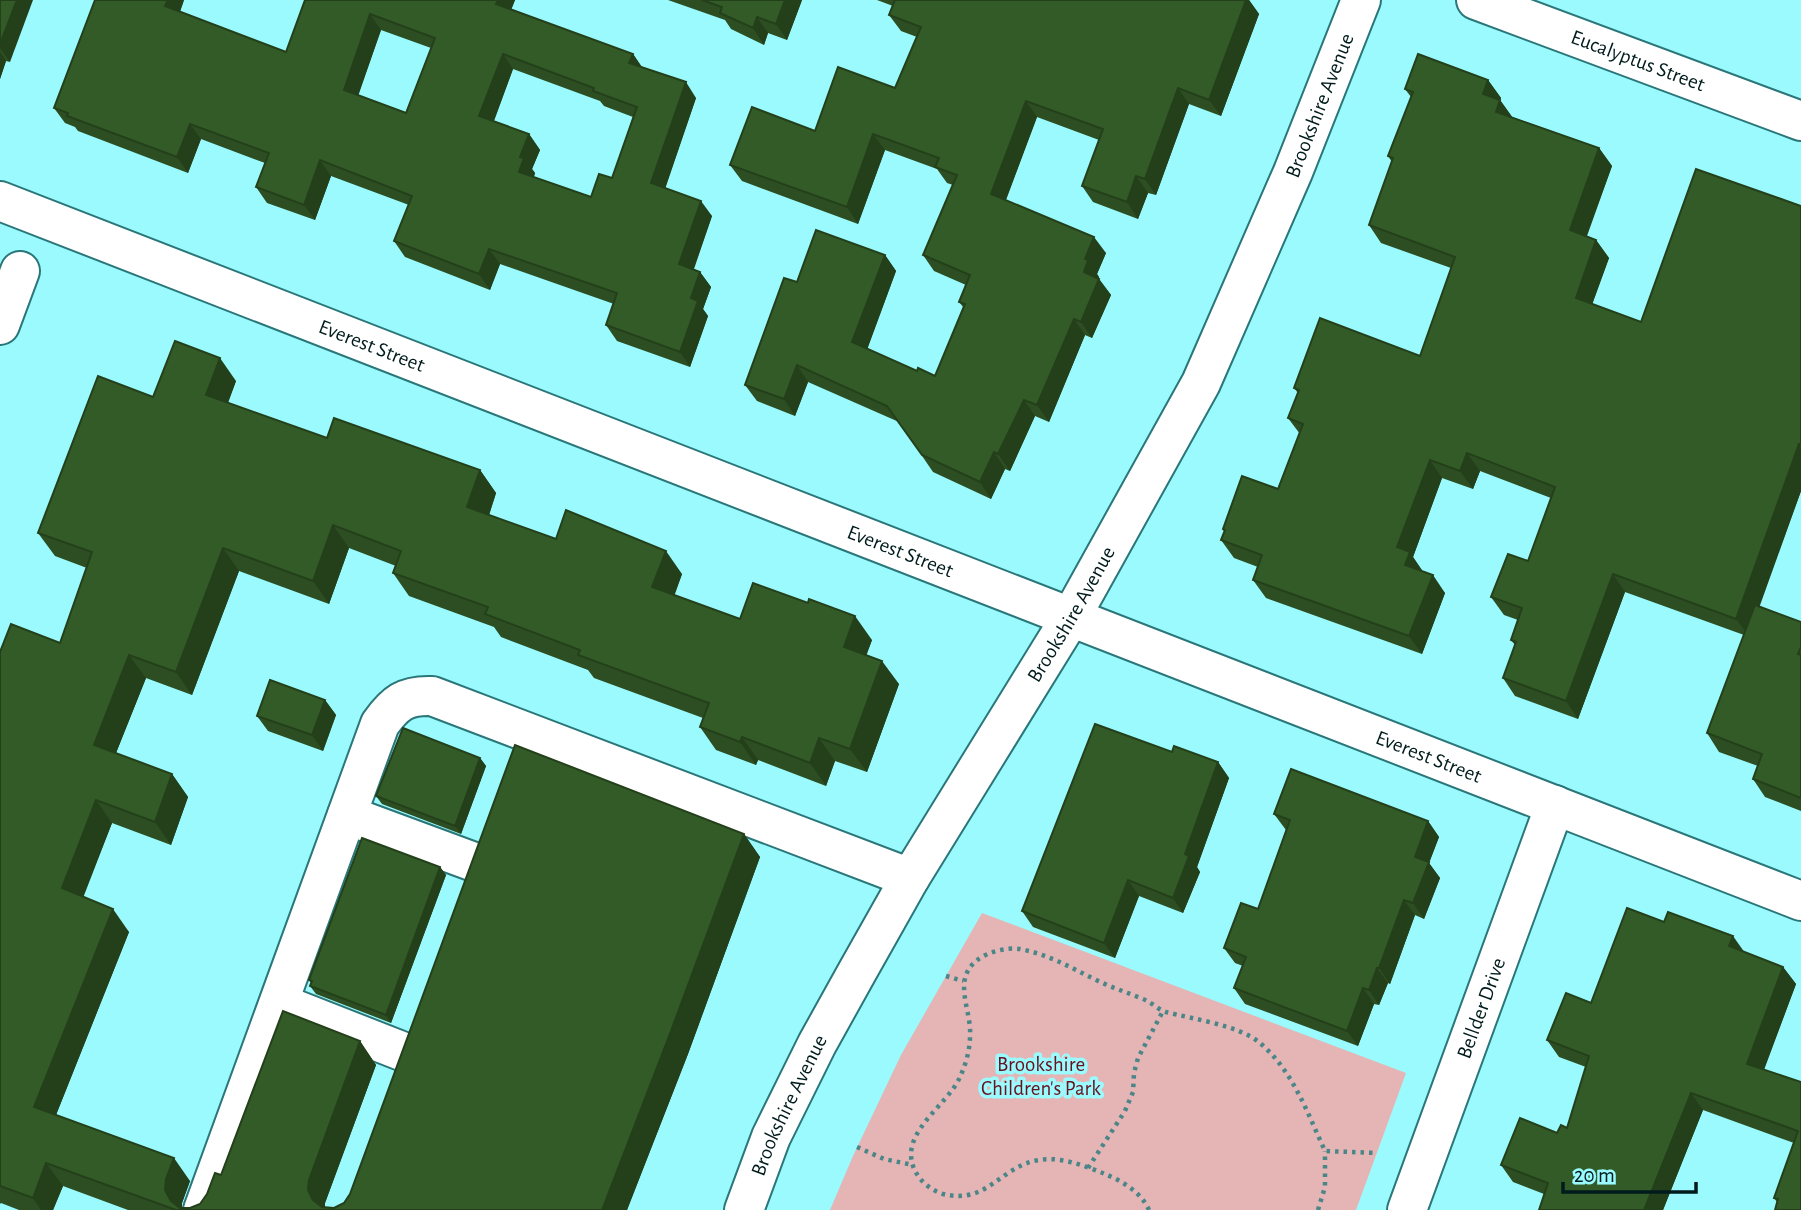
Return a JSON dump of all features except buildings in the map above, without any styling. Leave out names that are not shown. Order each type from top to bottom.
[{"type":"street","name":"Brookshire Avenue","points":[[744,1210],[771,1137],[817,1044],[910,878],[1071,617],[1201,383],[1293,172],[1361,0]]},
{"type":"street","name":"Eucalyptus Street","points":[[1476,0],[1801,121]]},
{"type":"street","name":"Everest Street","points":[[0,201],[1801,901]]},
{"type":"street","points":[[0,325],[20,271]]},
{"type":"street","points":[[212,1207],[279,1003],[380,724],[393,706],[407,698],[432,696],[910,878]]},
{"type":"street","points":[[509,766],[522,730]]},
{"type":"street","name":"Bellder Drive","points":[[1407,1210],[1555,805]]},
{"type":"street","points":[[347,815],[474,862]]},
{"type":"street","points":[[460,900],[487,826]]},
{"type":"street","points":[[279,1003],[404,1052]]},
{"type":"street","points":[[391,1088],[418,1014]]},
{"type":"path","points":[[1149,1210],[1135,1192],[1121,1181],[1059,1159],[1038,1160],[1017,1167],[973,1195],[954,1196],[934,1192],[921,1180],[913,1166],[912,1149],[927,1119],[945,1102],[964,1069],[971,1035],[963,981],[976,961],[996,950],[1018,949],[1066,964],[1163,1011],[1222,1026],[1257,1040],[1293,1082],[1325,1151],[1325,1187],[1318,1210]]},
{"type":"path","points":[[946,976],[963,981]]},
{"type":"path","points":[[1088,1168],[1125,1111],[1133,1092],[1133,1073],[1138,1058],[1163,1011]]},
{"type":"path","points":[[857,1147],[884,1159],[913,1166]]},
{"type":"path","points":[[1325,1151],[1377,1153]]},
{"type":"green space","name":"Brookshire Children's Park","points":[[982,913],[1406,1073],[1356,1210],[830,1210],[901,1055]]}]
